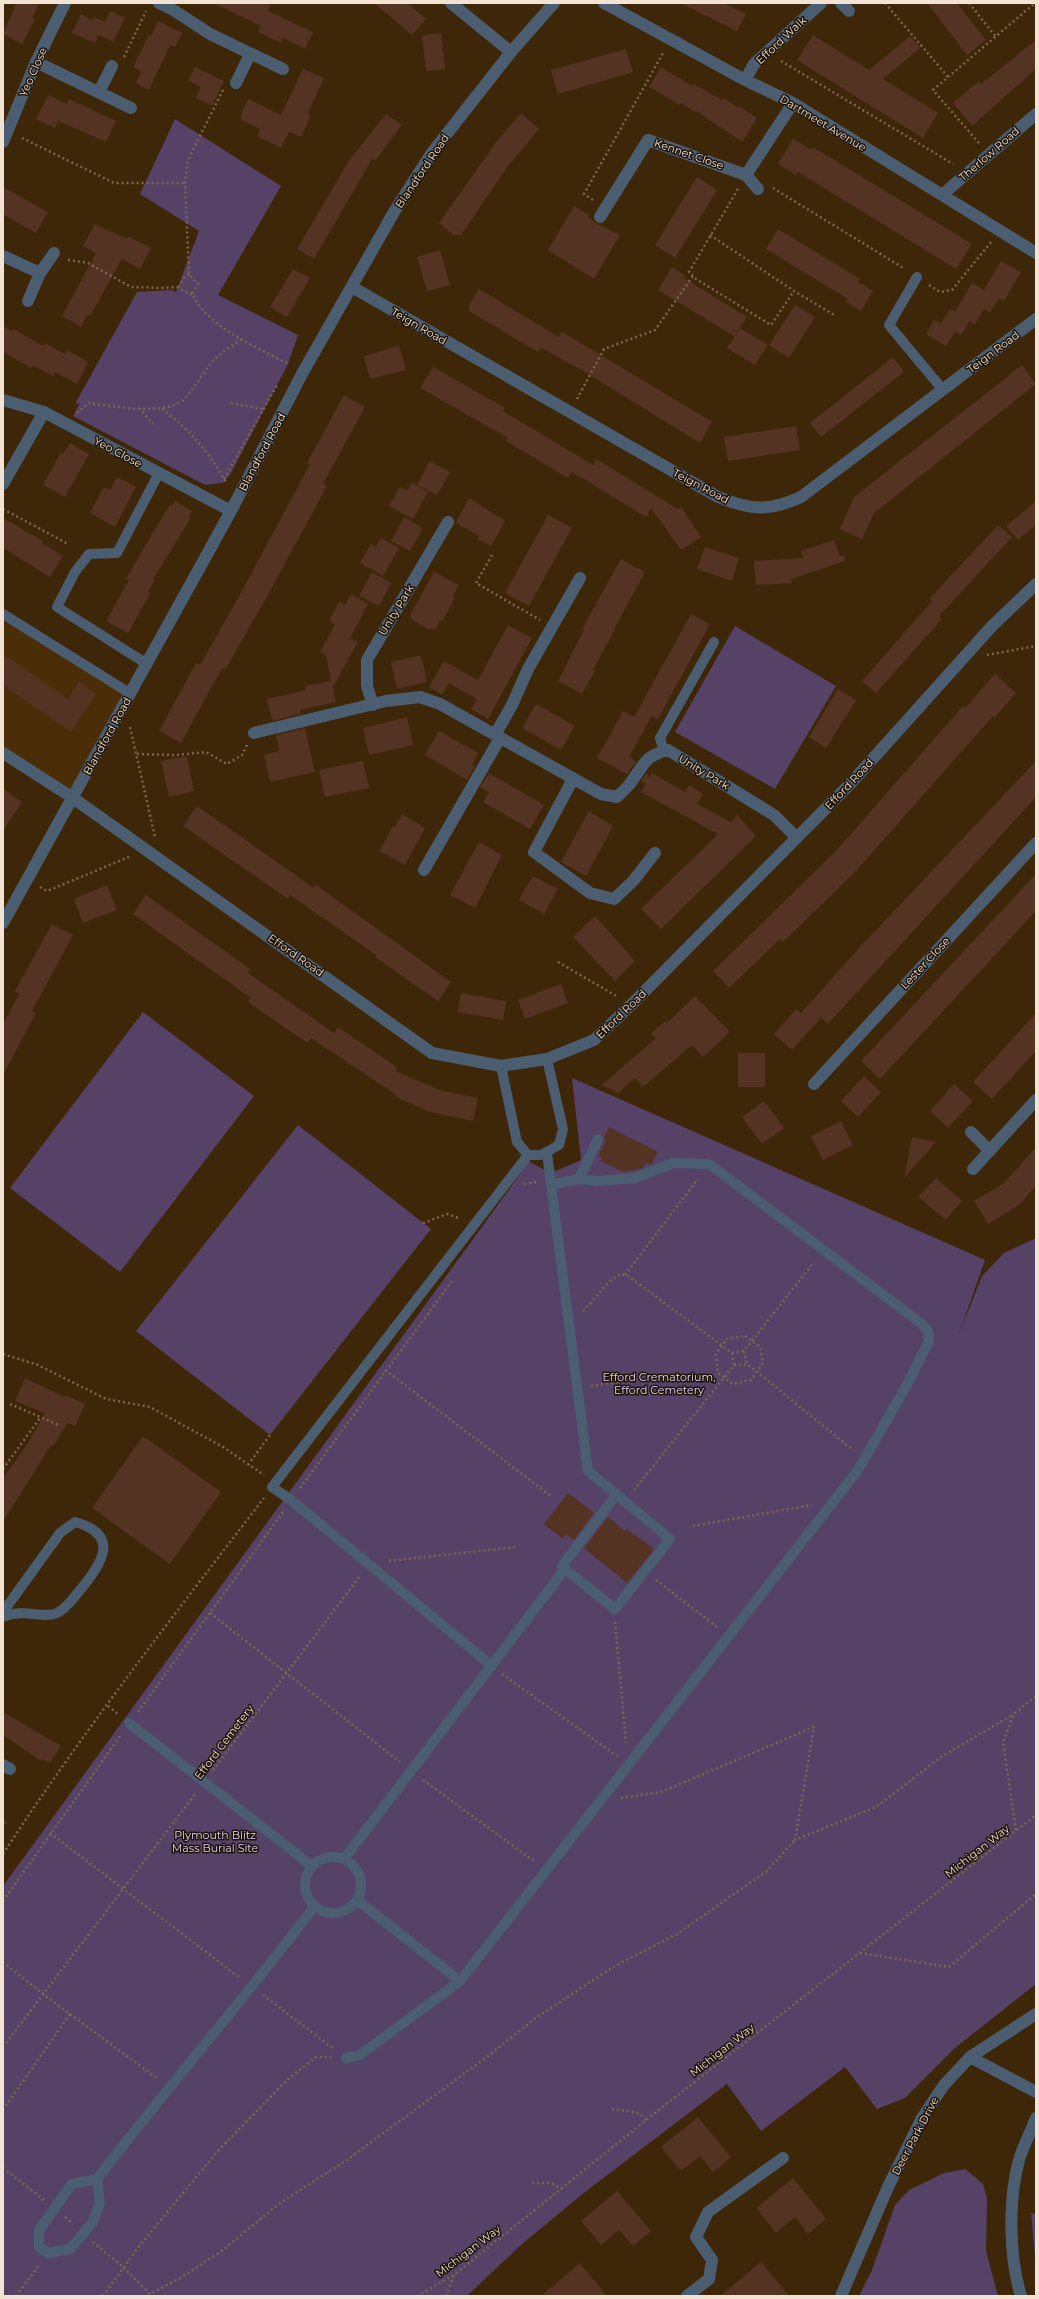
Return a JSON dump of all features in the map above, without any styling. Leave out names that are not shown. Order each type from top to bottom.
[{"type":"street","name":"Yeo Close","points":[[5,134],[36,62],[65,3]]},
{"type":"street","points":[[160,3],[210,34],[283,69]]},
{"type":"street","points":[[451,3],[510,52]]},
{"type":"street","name":"Blandford Road","points":[[3,923],[231,511],[303,372],[394,212],[431,154],[510,52],[554,3]]},
{"type":"street","name":"Dartmeet Avenue","points":[[604,3],[745,80],[793,103],[1036,253]]},
{"type":"street","name":"Efford Walk","points":[[745,80],[754,64],[820,3]]},
{"type":"street","points":[[236,84],[250,54]]},
{"type":"street","points":[[36,62],[131,108]]},
{"type":"street","points":[[99,92],[112,66]]},
{"type":"street","points":[[746,175],[793,103]]},
{"type":"street","name":"Therlow Road","points":[[942,195],[1036,114]]},
{"type":"street","name":"Kennet Close","points":[[600,217],[648,140],[746,175],[758,189]]},
{"type":"street","points":[[28,301],[40,273],[54,253]]},
{"type":"street","points":[[3,256],[40,273]]},
{"type":"street","name":"Teign Road","points":[[352,287],[718,497],[741,506],[763,509],[782,506],[801,497],[1036,320]]},
{"type":"street","name":"Yeo Close","points":[[3,400],[44,412],[231,511]]},
{"type":"street","points":[[4,481],[44,412]]},
{"type":"street","name":"Unity Park","points":[[373,705],[367,686],[367,660],[448,522]]},
{"type":"street","points":[[424,870],[497,736],[552,626],[580,578]]},
{"type":"street","name":"Efford Road","points":[[3,753],[73,798],[432,1053],[501,1066],[547,1059],[594,1040],[631,1005],[851,783],[992,626],[1036,584]]},
{"type":"street","name":"Unity Park","points":[[254,733],[373,705],[420,697],[440,704],[601,794],[617,797],[631,782],[646,759],[668,750],[688,760],[774,815],[797,838]]},
{"type":"street","points":[[573,779],[534,852],[590,893],[614,899],[632,881],[655,853]]},
{"type":"street","name":"Lester Close","points":[[814,1084],[1036,843]]},
{"type":"street","points":[[973,1169],[1036,1100]]},
{"type":"street","points":[[971,1132],[990,1151]]},
{"type":"street","name":"Deer Park Drive","points":[[841,2296],[888,2188],[922,2118],[944,2085],[970,2057],[1036,2014]]},
{"type":"street","points":[[970,2057],[1036,2092]]},
{"type":"street","points":[[1021,2296],[1014,2272],[1011,2218],[1019,2161],[1036,2118]]},
{"type":"street","points":[[687,2296],[709,2279],[712,2260],[696,2237],[708,2212],[783,2158]]},
{"type":"lane","points":[[917,277],[889,325],[943,390]]},
{"type":"lane","points":[[147,664],[57,607],[75,572],[89,554],[117,553],[159,473]]},
{"type":"lane","points":[[3,614],[131,694]]},
{"type":"lane","points":[[664,752],[660,738],[714,642]]},
{"type":"lane","points":[[501,1066],[517,1142],[528,1155],[541,1155],[559,1145],[563,1130],[547,1059]]},
{"type":"lane","points":[[579,1179],[598,1139]]},
{"type":"lane","points":[[547,1153],[588,1471],[617,1494],[670,1539],[616,1609],[562,1566],[617,1494]]},
{"type":"lane","points":[[492,1666],[274,1485],[528,1155]]},
{"type":"lane","points":[[346,2058],[360,2055],[460,1981],[858,1470],[903,1392],[929,1341],[928,1331],[922,1324],[709,1164],[673,1163],[635,1178],[597,1181],[579,1179],[552,1185]]},
{"type":"lane","points":[[3,1612],[60,1533],[75,1522],[87,1526],[97,1532],[104,1545],[102,1558],[65,1608],[56,1614],[22,1612],[3,1617]]},
{"type":"lane","points":[[344,1859],[565,1569]]},
{"type":"lane","points":[[129,1723],[312,1866]]},
{"type":"lane","points":[[327,1857],[344,1859],[351,1863],[360,1876],[361,1889],[357,1900],[350,1908],[342,1912],[332,1914],[314,1907],[305,1892],[305,1882],[312,1866],[327,1857]]},
{"type":"lane","points":[[357,1900],[460,1981]]},
{"type":"lane","points":[[97,2178],[100,2204],[92,2223],[70,2249],[48,2253],[39,2247],[38,2230],[53,2207],[72,2184],[97,2178],[168,2087],[253,1987],[314,1907]]},
{"type":"path","points":[[885,3],[948,77]]},
{"type":"path","points":[[988,154],[933,90],[1036,3]]},
{"type":"path","points":[[971,4],[996,36]]},
{"type":"path","points":[[112,66],[121,63],[147,10]]},
{"type":"path","points":[[584,194],[671,39]]},
{"type":"path","points":[[767,52],[967,173]]},
{"type":"path","points":[[192,294],[198,284],[190,274],[184,183],[188,160],[227,81],[236,84]]},
{"type":"path","points":[[5,134],[114,183],[184,183]]},
{"type":"path","points":[[746,175],[689,272],[771,325],[794,292]]},
{"type":"path","points":[[758,189],[768,185],[940,292],[952,290],[1000,231]]},
{"type":"path","points":[[710,235],[794,292],[836,316]]},
{"type":"path","points":[[54,253],[67,260],[88,263],[131,287],[179,287],[185,292],[192,294],[199,308],[217,323],[242,339],[303,372]]},
{"type":"path","points":[[179,287],[184,278],[190,274]]},
{"type":"path","points":[[570,412],[604,349],[655,330],[693,276]]},
{"type":"path","points":[[64,423],[90,403],[138,408],[162,408],[182,401],[200,380],[215,358],[242,339]]},
{"type":"path","points":[[284,370],[288,364]]},
{"type":"path","points":[[224,479],[277,383]]},
{"type":"path","points":[[231,403],[263,409]]},
{"type":"path","points":[[138,408],[153,424]]},
{"type":"path","points":[[162,408],[184,426],[204,447],[236,500]]},
{"type":"path","points":[[3,509],[68,544]]},
{"type":"path","points":[[492,555],[476,583],[552,626]]},
{"type":"path","points":[[962,660],[1036,646]]},
{"type":"path","points":[[124,705],[137,754],[159,859]]},
{"type":"path","points":[[137,754],[176,755],[206,752],[226,764],[242,755],[254,733]]},
{"type":"path","points":[[27,879],[47,891],[146,850]]},
{"type":"path","points":[[558,962],[631,1005]]},
{"type":"path","points":[[625,1275],[709,1164]]},
{"type":"path","points":[[520,1190],[524,1184],[538,1181],[552,1185]]},
{"type":"path","points":[[423,1224],[448,1214],[474,1227]]},
{"type":"path","points":[[732,1353],[744,1351],[823,1250]]},
{"type":"path","points":[[570,1326],[610,1281],[620,1274],[625,1275],[732,1353],[734,1366]]},
{"type":"path","points":[[3,1901],[129,1723],[385,1370],[455,1277]]},
{"type":"path","points":[[745,1336],[760,1347],[764,1363],[751,1380],[733,1384],[718,1373],[716,1353],[721,1345],[727,1338],[745,1336]]},
{"type":"path","points":[[744,1351],[747,1364],[864,1459]]},
{"type":"path","points":[[3,1354],[38,1365],[106,1399],[150,1407],[223,1447],[274,1485],[164,1628],[26,1819],[3,1854]]},
{"type":"path","points":[[626,1502],[734,1366],[747,1364]]},
{"type":"path","points":[[385,1370],[551,1496]]},
{"type":"path","points":[[577,1387],[638,1379]]},
{"type":"path","points":[[10,1404],[59,1425]]},
{"type":"path","points":[[3,1469],[40,1418]]},
{"type":"path","points":[[248,1465],[270,1436]]},
{"type":"path","points":[[693,1526],[819,1504]]},
{"type":"path","points":[[369,1564],[515,1547]]},
{"type":"path","name":"Efford Cemetery","points":[[3,2047],[369,1564]]},
{"type":"path","points":[[651,1576],[729,1636]]},
{"type":"path","points":[[210,1613],[411,1771],[547,1870]]},
{"type":"path","points":[[614,1621],[628,1765]]},
{"type":"path","points":[[492,1666],[628,1765]]},
{"type":"path","points":[[3,2168],[53,2207],[124,2268],[150,2294],[182,2277],[223,2250],[280,2202],[366,2146],[488,2056],[536,2018],[613,1967],[677,1934],[767,1871],[795,1840],[876,1807],[941,1758],[1014,1714],[1036,1696]]},
{"type":"path","points":[[1014,1714],[1003,1742],[1016,1830]]},
{"type":"path","points":[[601,1800],[661,1792],[814,1727],[795,1840]]},
{"type":"path","name":"Michigan Way","points":[[417,2296],[454,2275],[646,2120],[1036,1815]]},
{"type":"path","points":[[3,1822],[7,1825]]},
{"type":"path","points":[[50,1833],[346,2058]]},
{"type":"path","points":[[860,1953],[949,1967],[1036,1894]]},
{"type":"path","points":[[3,1962],[43,1994],[168,2087]]},
{"type":"path","points":[[3,2110],[70,2014]]},
{"type":"path","points":[[103,2296],[216,2153],[288,2079],[316,2057],[346,2058]]},
{"type":"path","points":[[612,2109],[639,2113],[646,2120]]},
{"type":"path","points":[[532,2183],[551,2183],[561,2189]]},
{"type":"path","points":[[16,2296],[48,2253]]},
{"type":"path","points":[[446,2296],[454,2275]]},
{"type":"shaded area","points":[[3,614],[131,694],[73,798],[3,752]]},
{"type":"green space","points":[[175,119],[281,186],[218,295],[298,335],[288,364],[230,475],[222,483],[205,485],[73,416],[80,403],[75,404],[137,292],[171,290],[176,292],[199,231],[140,194]]},
{"type":"green space","points":[[735,626],[836,686],[775,789],[675,732]]},
{"type":"green space","points":[[143,1012],[254,1096],[120,1272],[10,1188]]},
{"type":"green space","name":"Efford Crematorium, Efford Cemetery","points":[[572,1078],[985,1260],[959,1334],[982,1276],[1004,1253],[1036,1238],[1036,1984],[955,2048],[905,2098],[877,2109],[845,2067],[761,2131],[727,2084],[585,2192],[522,2244],[467,2296],[3,2296],[3,1886],[516,1180],[528,1161],[551,1173],[581,1160]]},
{"type":"green space","points":[[298,1125],[431,1229],[270,1435],[136,1331]]},
{"type":"green space","points":[[965,2169],[983,2184],[987,2198],[986,2251],[998,2296],[859,2296],[872,2270],[895,2205],[909,2190],[944,2173]]},
{"type":"green space","points":[[1031,2213],[1036,2214],[1036,2268]]},
{"type":"building","points":[[16,3],[39,3],[32,18],[35,19],[22,44],[3,34]]},
{"type":"building","points":[[213,3],[271,3],[268,11],[313,32],[305,49],[283,38],[281,43],[258,32],[261,26]]},
{"type":"building","points":[[374,3],[407,3],[426,19],[412,35]]},
{"type":"building","points":[[680,3],[724,3],[746,14],[737,31]]},
{"type":"building","points":[[927,3],[957,3],[986,40],[967,55]]},
{"type":"building","points":[[110,11],[125,18],[113,42],[98,35],[95,43],[72,33],[81,14],[92,20],[94,17],[105,22]]},
{"type":"building","points":[[158,21],[182,33],[175,47],[170,45],[149,90],[136,83],[141,71],[133,67],[149,35],[151,36]]},
{"type":"building","points":[[441,33],[445,69],[426,71],[422,35]]},
{"type":"building","points":[[813,35],[869,70],[910,36],[920,48],[883,79],[938,113],[923,138],[797,60]]},
{"type":"building","points":[[1036,40],[1036,69],[972,126],[953,103],[979,81],[981,84]]},
{"type":"building","points":[[626,49],[633,72],[558,94],[551,70]]},
{"type":"building","points":[[195,67],[224,81],[212,106],[196,98],[201,87],[188,80]]},
{"type":"building","points":[[661,67],[692,86],[694,84],[722,100],[724,98],[738,108],[739,106],[757,118],[742,142],[696,111],[695,112],[681,103],[680,105],[649,87]]},
{"type":"building","points":[[303,69],[324,78],[308,113],[311,115],[301,137],[289,132],[281,148],[257,136],[260,129],[241,120],[241,114],[248,99],[281,115]]},
{"type":"building","points":[[48,95],[67,104],[69,99],[116,121],[106,142],[58,121],[55,128],[36,119]]},
{"type":"building","points":[[521,113],[539,129],[508,166],[461,235],[454,235],[439,223],[497,141]]},
{"type":"building","points":[[386,114],[402,125],[375,161],[372,159],[314,259],[297,249],[348,162]]},
{"type":"building","points":[[793,139],[812,150],[813,147],[972,244],[956,269],[798,172],[796,175],[778,164]]},
{"type":"building","points":[[697,177],[717,190],[675,258],[655,245]]},
{"type":"building","points":[[3,187],[48,212],[36,233],[3,214]]},
{"type":"building","points":[[574,206],[589,215],[588,217],[596,223],[620,235],[594,279],[548,250]]},
{"type":"building","points":[[95,224],[127,239],[128,236],[151,248],[140,269],[122,259],[90,316],[87,315],[81,327],[62,316],[96,253],[83,246]]},
{"type":"building","points":[[778,229],[860,279],[858,282],[873,291],[861,311],[846,302],[848,299],[766,249]]},
{"type":"building","points":[[440,250],[450,285],[427,291],[417,257]]},
{"type":"building","points":[[1001,261],[1021,272],[1004,301],[999,298],[990,312],[984,309],[975,324],[970,321],[961,335],[955,332],[946,346],[926,334],[934,320],[941,323],[950,309],[955,312],[972,283],[984,290]]},
{"type":"building","points":[[672,267],[686,276],[684,278],[747,317],[734,336],[658,290]]},
{"type":"building","points":[[293,269],[310,278],[287,317],[270,307]]},
{"type":"building","points":[[479,289],[559,337],[562,332],[712,422],[700,443],[582,370],[541,348],[538,352],[469,311],[469,305]]},
{"type":"building","points":[[795,305],[815,317],[789,358],[769,345]]},
{"type":"building","points":[[3,326],[12,331],[13,329],[43,346],[45,343],[65,354],[67,350],[88,362],[77,384],[55,372],[53,376],[33,365],[31,368],[3,352]]},
{"type":"building","points":[[740,328],[768,345],[755,365],[727,348]]},
{"type":"building","points":[[399,346],[406,370],[370,379],[364,356]]},
{"type":"building","points":[[893,357],[904,372],[821,437],[810,423]]},
{"type":"building","points":[[1022,365],[1036,384],[874,513],[862,539],[840,529],[854,497]]},
{"type":"building","points":[[433,367],[505,408],[503,411],[593,465],[596,459],[678,509],[681,507],[701,537],[681,550],[651,508],[646,517],[572,472],[568,478],[506,441],[508,438],[420,388]]},
{"type":"building","points":[[344,395],[365,407],[323,484],[327,486],[269,593],[225,670],[222,668],[181,743],[159,731],[196,663],[200,665],[242,591],[310,464],[307,463]]},
{"type":"building","points":[[796,426],[800,450],[728,461],[724,437]]},
{"type":"building","points":[[70,443],[89,454],[65,497],[43,485],[61,452],[63,454]]},
{"type":"building","points":[[430,461],[450,472],[437,495],[417,485]]},
{"type":"building","points":[[117,477],[136,487],[115,527],[90,513],[104,487],[110,490]]},
{"type":"building","points":[[412,483],[428,492],[413,519],[389,506],[400,487],[407,491]]},
{"type":"building","points":[[469,498],[505,521],[491,546],[477,539],[479,536],[456,523]]},
{"type":"building","points":[[175,501],[192,511],[189,517],[191,518],[153,579],[155,580],[148,591],[151,592],[128,633],[106,621],[129,580],[126,579],[170,505],[172,506]]},
{"type":"building","points":[[1036,501],[1036,525],[1018,540],[1006,526]]},
{"type":"building","points":[[548,515],[572,528],[529,606],[505,593]]},
{"type":"building","points":[[404,517],[423,528],[410,551],[391,541]]},
{"type":"building","points":[[3,518],[43,541],[42,543],[63,556],[50,577],[3,548]]},
{"type":"building","points":[[998,525],[1012,537],[939,616],[942,619],[876,693],[862,681],[932,601],[929,599]]},
{"type":"building","points":[[381,538],[399,548],[383,576],[360,563],[371,544],[376,547]]},
{"type":"building","points":[[834,540],[840,556],[844,556],[845,561],[791,579],[792,583],[756,585],[754,561],[803,558],[801,551]]},
{"type":"building","points":[[705,547],[739,558],[732,581],[697,569]]},
{"type":"building","points":[[621,559],[645,572],[614,629],[593,670],[595,671],[582,694],[558,681],[584,630],[582,629]]},
{"type":"building","points":[[372,572],[391,583],[379,606],[359,596]]},
{"type":"building","points":[[434,572],[459,585],[452,597],[455,598],[442,622],[440,620],[435,629],[428,629],[411,619],[411,613]]},
{"type":"building","points":[[351,594],[368,604],[350,638],[358,642],[333,687],[332,683],[336,702],[300,710],[301,714],[272,721],[267,699],[306,690],[305,686],[331,681],[326,655],[320,652],[335,625],[329,621],[339,601],[345,605]]},
{"type":"building","points":[[691,614],[710,624],[658,719],[652,716],[634,748],[630,756],[636,762],[627,774],[597,758],[623,711],[634,717]]},
{"type":"building","points":[[508,625],[532,638],[488,719],[471,709],[477,699],[449,683],[442,695],[429,687],[444,661],[478,680]]},
{"type":"building","points":[[3,654],[68,699],[79,682],[96,694],[71,732],[3,685]]},
{"type":"building","points":[[421,655],[427,682],[397,689],[391,662]]},
{"type":"building","points":[[995,674],[1016,693],[994,718],[993,716],[856,871],[783,942],[780,939],[729,988],[713,971],[836,851],[963,706],[965,708]]},
{"type":"building","points":[[838,689],[856,700],[826,748],[809,737]]},
{"type":"building","points":[[536,704],[575,726],[561,750],[522,728]]},
{"type":"building","points":[[407,717],[413,745],[369,755],[363,728]]},
{"type":"building","points":[[305,728],[315,772],[270,782],[264,755],[279,751],[276,735]]},
{"type":"building","points":[[439,731],[478,753],[472,764],[475,766],[467,780],[425,755]]},
{"type":"building","points":[[187,756],[194,791],[169,797],[161,761]]},
{"type":"building","points":[[363,761],[369,788],[325,797],[319,770]]},
{"type":"building","points":[[1036,761],[1036,797],[828,1024],[821,1018],[792,1050],[774,1034],[796,1009],[801,1013],[860,947]]},
{"type":"building","points":[[489,773],[544,805],[530,829],[483,802],[489,792],[480,787]]},
{"type":"building","points":[[646,773],[650,777],[652,773],[685,792],[689,785],[703,794],[697,804],[731,822],[737,815],[756,836],[661,929],[641,909],[718,834],[641,792],[646,784],[641,782]]},
{"type":"building","points":[[3,789],[22,802],[3,831]]},
{"type":"building","points":[[197,806],[314,888],[316,885],[451,982],[438,1001],[375,957],[376,955],[290,895],[288,899],[183,826]]},
{"type":"building","points":[[589,811],[613,826],[586,876],[561,862]]},
{"type":"building","points":[[402,814],[425,828],[405,865],[379,851],[393,826],[395,827]]},
{"type":"building","points":[[479,842],[502,855],[475,908],[450,895]]},
{"type":"building","points":[[1036,874],[1036,911],[880,1079],[861,1061]]},
{"type":"building","points":[[533,876],[558,889],[544,914],[519,900]]},
{"type":"building","points":[[107,885],[117,910],[83,923],[74,899]]},
{"type":"building","points":[[146,895],[250,969],[248,973],[334,1033],[338,1027],[398,1068],[396,1071],[439,1090],[478,1098],[473,1121],[430,1112],[396,1097],[396,1095],[311,1038],[308,1043],[284,1027],[248,1002],[251,998],[133,914]]},
{"type":"building","points":[[595,916],[635,961],[615,981],[573,937]]},
{"type":"building","points":[[52,924],[73,935],[32,1011],[36,1013],[3,1075],[3,1024],[19,994],[15,991]]},
{"type":"building","points":[[561,984],[568,1003],[525,1019],[518,1000]]},
{"type":"building","points":[[461,993],[506,1001],[503,1020],[458,1012]]},
{"type":"building","points":[[695,996],[730,1032],[703,1057],[692,1045],[643,1087],[635,1078],[618,1093],[602,1085],[656,1038],[651,1033],[665,1021],[667,1023]]},
{"type":"building","points":[[1036,1013],[1036,1051],[992,1099],[973,1082]]},
{"type":"building","points":[[738,1053],[765,1053],[765,1087],[738,1087]]},
{"type":"building","points":[[864,1076],[881,1092],[858,1117],[841,1101]]},
{"type":"building","points":[[954,1084],[973,1101],[948,1128],[930,1111]]},
{"type":"building","points":[[764,1101],[784,1128],[762,1144],[742,1117]]},
{"type":"building","points":[[841,1121],[853,1145],[823,1160],[811,1136]]},
{"type":"building","points":[[609,1127],[658,1152],[651,1165],[645,1163],[643,1168],[624,1172],[600,1161],[602,1158],[598,1156],[605,1142],[604,1137]]},
{"type":"building","points":[[912,1137],[936,1142],[904,1178]]},
{"type":"building","points":[[1036,1147],[1036,1186],[1019,1205],[988,1224],[974,1201],[1004,1183]]},
{"type":"building","points":[[936,1178],[962,1201],[946,1220],[918,1197]]},
{"type":"building","points":[[25,1378],[65,1397],[66,1395],[85,1404],[75,1426],[68,1423],[53,1446],[51,1445],[3,1522],[3,1478],[26,1446],[45,1413],[15,1401]]},
{"type":"building","points":[[143,1436],[221,1492],[170,1564],[92,1508]]},
{"type":"building","points":[[568,1493],[594,1513],[574,1540],[566,1534],[563,1539],[544,1524]]},
{"type":"building","points":[[608,1517],[625,1531],[627,1529],[654,1549],[627,1583],[584,1548]]},
{"type":"building","points":[[3,1712],[61,1746],[50,1763],[42,1759],[41,1761],[3,1735]]},
{"type":"building","points":[[698,2117],[731,2157],[713,2172],[700,2156],[681,2171],[661,2147]]},
{"type":"building","points":[[793,2178],[826,2219],[808,2234],[795,2217],[776,2233],[756,2208]]},
{"type":"building","points":[[617,2191],[651,2231],[633,2246],[619,2230],[601,2245],[581,2221]]},
{"type":"building","points":[[761,2262],[789,2296],[720,2296]]},
{"type":"building","points":[[580,2263],[607,2296],[541,2296]]},
{"type":"park label","name":"Plymouth Blitz Mass Burial Site","points":[[215,1841]]}]
